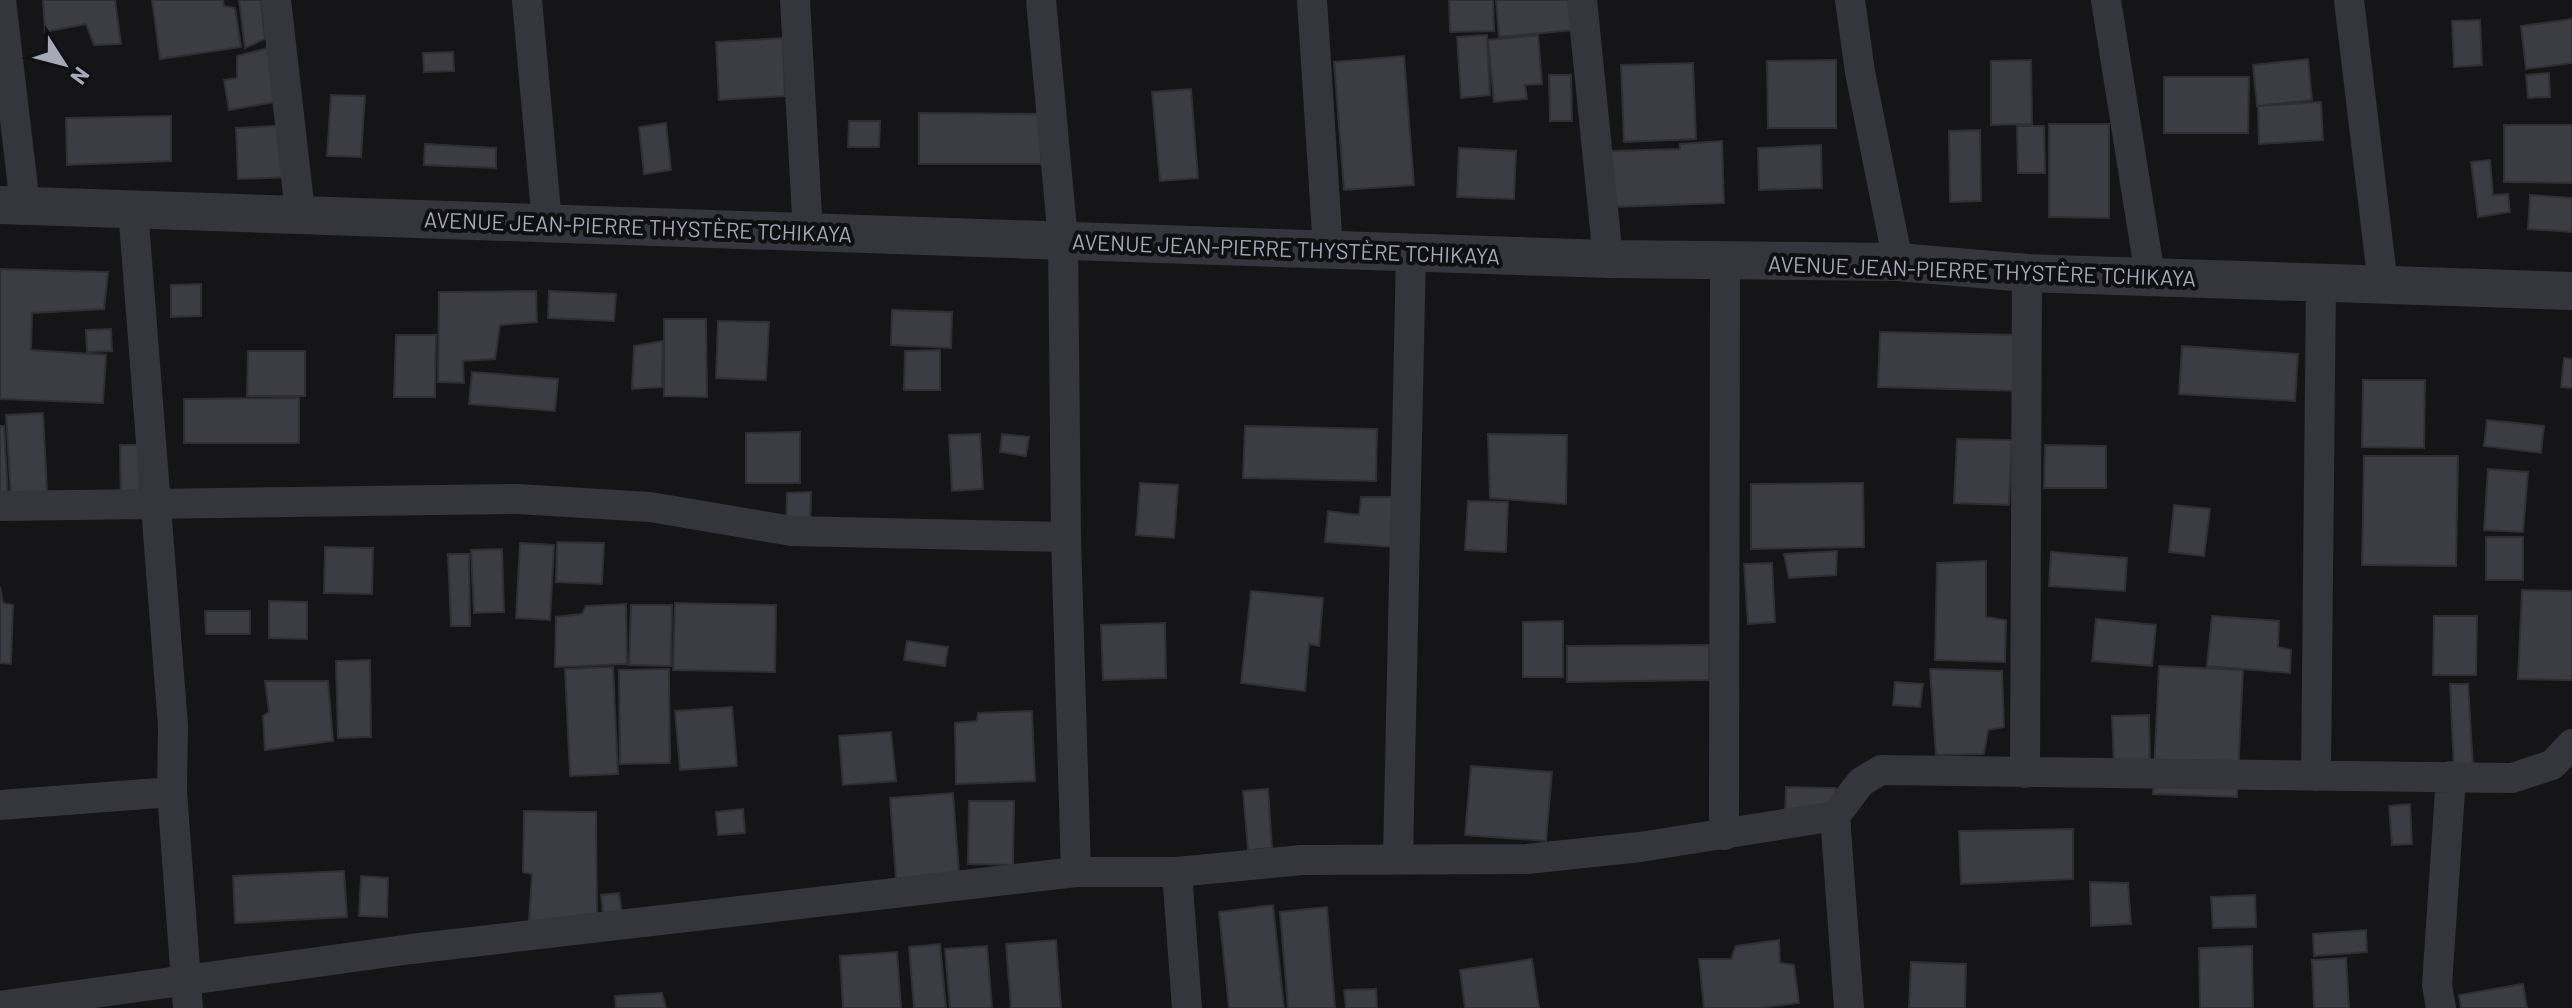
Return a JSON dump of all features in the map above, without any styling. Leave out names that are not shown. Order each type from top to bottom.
[{"type":"street","points":[[1,0],[12,205]]},
{"type":"street","points":[[276,0],[300,212]]},
{"type":"street","points":[[527,0],[547,223]]},
{"type":"street","points":[[795,0],[808,233]]},
{"type":"street","points":[[1041,0],[1063,240],[1066,537],[1076,872]]},
{"type":"street","points":[[1312,0],[1328,249]]},
{"type":"street","points":[[1582,0],[1608,259]]},
{"type":"street","points":[[1850,0],[1860,72],[1898,262]]},
{"type":"street","points":[[2106,0],[2150,276]]},
{"type":"street","points":[[2349,0],[2383,285]]},
{"type":"street","name":"AVENUE JEAN-PIERRE THYSTÈRE TCHIKAYA","points":[[12,205],[300,212],[808,233],[1608,259],[1898,262],[2027,273],[2572,291]]},
{"type":"street","points":[[133,209],[173,726],[172,792],[186,994]]},
{"type":"street","points":[[1398,859],[1411,252]]},
{"type":"street","points":[[1724,835],[1725,261]]},
{"type":"street","points":[[2025,773],[2027,273]]},
{"type":"street","points":[[2316,776],[2321,282]]},
{"type":"street","points":[[0,506],[517,499],[650,507],[792,531],[1066,537]]},
{"type":"street","points":[[1849,1008],[1835,816],[1861,782],[1881,770],[2512,778],[2552,765],[2572,744]]},
{"type":"street","points":[[2441,1008],[2437,985],[2451,776]]},
{"type":"street","points":[[0,805],[172,792]]},
{"type":"street","points":[[0,1006],[186,994],[411,949],[1076,872],[1177,872],[1302,860],[1527,859],[1724,835],[1835,816]]},
{"type":"street","points":[[1177,872],[1187,1008]]},
{"type":"building","points":[[43,0],[115,0],[121,44],[94,45],[86,24],[45,32]]},
{"type":"building","points":[[152,0],[223,0],[224,6],[235,8],[241,47],[160,59]]},
{"type":"building","points":[[239,0],[261,0],[265,39],[245,48]]},
{"type":"building","points":[[1449,0],[1493,0],[1494,31],[1450,32]]},
{"type":"building","points":[[1496,0],[1572,0],[1574,30],[1499,37]]},
{"type":"building","points":[[2572,19],[2572,63],[2526,69],[2521,26]]},
{"type":"building","points":[[2480,20],[2482,65],[2454,67],[2452,21]]},
{"type":"building","points":[[1487,35],[1490,95],[1461,98],[1457,37]]},
{"type":"building","points":[[1538,35],[1542,84],[1525,85],[1527,99],[1494,102],[1488,40]]},
{"type":"building","points":[[783,38],[785,96],[719,100],[716,42]]},
{"type":"building","points":[[272,47],[281,101],[229,110],[224,80],[237,78],[237,56]]},
{"type":"building","points":[[453,52],[454,71],[424,72],[423,53]]},
{"type":"building","points":[[1404,56],[1414,185],[1344,190],[1334,62]]},
{"type":"building","points":[[2308,59],[2312,100],[2257,106],[2253,65]]},
{"type":"building","points":[[1836,60],[1836,128],[1768,128],[1767,61]]},
{"type":"building","points":[[2031,60],[2032,124],[1991,125],[1991,61]]},
{"type":"building","points":[[1693,63],[1696,139],[1624,142],[1621,65]]},
{"type":"building","points":[[2549,73],[2550,97],[2528,98],[2526,75]]},
{"type":"building","points":[[1549,75],[1571,75],[1572,121],[1550,121]]},
{"type":"building","points":[[2164,77],[2249,77],[2248,133],[2164,133]]},
{"type":"building","points":[[1191,89],[1198,178],[1160,181],[1152,92]]},
{"type":"building","points":[[331,95],[365,96],[361,157],[327,156]]},
{"type":"building","points":[[2321,102],[2323,140],[2259,144],[2258,106]]},
{"type":"building","points":[[919,113],[1041,114],[1041,164],[919,164]]},
{"type":"building","points":[[171,116],[171,161],[67,165],[66,118]]},
{"type":"building","points":[[849,121],[880,121],[879,147],[848,147]]},
{"type":"building","points":[[666,123],[671,170],[644,174],[639,127]]},
{"type":"building","points":[[2049,124],[2109,124],[2109,218],[2049,217]]},
{"type":"building","points":[[291,125],[292,177],[238,179],[236,128]]},
{"type":"building","points":[[2504,125],[2572,125],[2572,183],[2504,182]]},
{"type":"building","points":[[2017,126],[2044,126],[2045,173],[2018,173]]},
{"type":"building","points":[[1980,130],[1981,201],[1950,202],[1949,131]]},
{"type":"building","points":[[1722,141],[1724,203],[1613,207],[1610,151],[1680,149],[1680,144]]},
{"type":"building","points":[[425,144],[496,148],[496,168],[424,165]]},
{"type":"building","points":[[1821,145],[1822,188],[1759,190],[1758,148]]},
{"type":"building","points":[[1459,148],[1516,151],[1514,199],[1457,197]]},
{"type":"building","points":[[2490,160],[2493,195],[2508,194],[2510,212],[2478,217],[2471,162]]},
{"type":"building","points":[[2530,195],[2572,198],[2572,232],[2528,229]]},
{"type":"building","points":[[0,269],[108,272],[104,309],[32,313],[31,350],[106,355],[103,403],[0,399]]},
{"type":"building","points":[[201,284],[201,316],[171,317],[171,285]]},
{"type":"building","points":[[536,291],[537,322],[500,325],[495,359],[463,361],[464,383],[438,382],[439,292]]},
{"type":"building","points":[[549,291],[616,294],[614,321],[548,318]]},
{"type":"building","points":[[892,310],[952,312],[951,348],[891,345]]},
{"type":"building","points":[[664,319],[706,319],[707,397],[664,396]]},
{"type":"building","points":[[718,321],[769,322],[766,380],[716,378]]},
{"type":"building","points":[[111,329],[112,351],[87,352],[86,330]]},
{"type":"building","points":[[1880,332],[2022,335],[2020,391],[1878,387]]},
{"type":"building","points":[[396,335],[436,335],[435,397],[394,397]]},
{"type":"building","points":[[663,341],[662,387],[632,389],[634,346]]},
{"type":"building","points":[[2182,346],[2298,354],[2295,401],[2179,394]]},
{"type":"building","points":[[940,350],[940,390],[904,390],[905,351]]},
{"type":"building","points":[[248,351],[305,351],[305,396],[247,396]]},
{"type":"building","points":[[2564,358],[2572,359],[2572,388],[2561,387]]},
{"type":"building","points":[[472,372],[558,379],[555,411],[469,404]]},
{"type":"building","points":[[2363,380],[2425,380],[2424,448],[2362,447]]},
{"type":"building","points":[[299,398],[299,443],[184,443],[184,399]]},
{"type":"building","points":[[43,413],[48,511],[12,513],[6,415]]},
{"type":"building","points":[[2487,420],[2544,426],[2541,453],[2484,446]]},
{"type":"building","points":[[0,426],[4,426],[9,514],[0,514]]},
{"type":"building","points":[[1245,426],[1377,429],[1376,481],[1243,478]]},
{"type":"building","points":[[800,432],[800,483],[746,483],[746,433]]},
{"type":"building","points":[[980,434],[983,489],[952,491],[949,435]]},
{"type":"building","points":[[1002,434],[1029,437],[1026,456],[1000,452]]},
{"type":"building","points":[[1488,434],[1567,435],[1566,504],[1490,498]]},
{"type":"building","points":[[1957,439],[2012,440],[2009,505],[1954,503]]},
{"type":"building","points":[[120,445],[139,445],[140,508],[121,508]]},
{"type":"building","points":[[2045,445],[2106,446],[2106,488],[2044,488]]},
{"type":"building","points":[[2364,456],[2458,456],[2456,566],[2362,565]]},
{"type":"building","points":[[2488,469],[2528,472],[2523,532],[2484,530]]},
{"type":"building","points":[[1140,483],[1178,485],[1174,538],[1136,535]]},
{"type":"building","points":[[1863,483],[1864,547],[1751,549],[1751,484]]},
{"type":"building","points":[[811,492],[810,536],[786,535],[787,493]]},
{"type":"building","points":[[1361,497],[1397,497],[1393,547],[1325,542],[1328,511],[1359,515]]},
{"type":"building","points":[[1468,501],[1508,502],[1506,552],[1465,550]]},
{"type":"building","points":[[2174,505],[2210,509],[2204,556],[2169,552]]},
{"type":"building","points":[[2486,537],[2523,537],[2523,580],[2486,580]]},
{"type":"building","points":[[557,542],[604,543],[602,584],[556,582]]},
{"type":"building","points":[[520,543],[554,545],[550,620],[516,618]]},
{"type":"building","points":[[325,547],[373,548],[372,594],[324,593]]},
{"type":"building","points":[[502,549],[504,612],[474,613],[471,550]]},
{"type":"building","points":[[1837,551],[1836,575],[1789,578],[1784,554]]},
{"type":"building","points":[[2051,552],[2127,558],[2125,591],[2049,586]]},
{"type":"building","points":[[448,554],[469,554],[470,626],[451,626]]},
{"type":"building","points":[[1986,561],[1986,617],[2006,620],[2005,662],[1935,660],[1937,563]]},
{"type":"building","points":[[1772,563],[1775,622],[1748,624],[1744,564]]},
{"type":"building","points":[[0,587],[3,603],[13,605],[11,664],[0,663]]},
{"type":"building","points":[[2522,590],[2572,591],[2572,680],[2518,679]]},
{"type":"building","points":[[1251,591],[1323,598],[1319,646],[1309,644],[1305,691],[1241,683]]},
{"type":"building","points":[[269,601],[307,602],[307,639],[269,638]]},
{"type":"building","points":[[675,603],[776,605],[775,672],[673,670]]},
{"type":"building","points":[[626,604],[627,664],[555,667],[556,617],[582,614],[586,606]]},
{"type":"building","points":[[631,605],[672,605],[671,666],[629,665]]},
{"type":"building","points":[[205,611],[250,611],[250,634],[206,634]]},
{"type":"building","points":[[2212,616],[2279,621],[2278,647],[2291,650],[2290,673],[2207,666]]},
{"type":"building","points":[[2434,616],[2477,616],[2476,675],[2433,675]]},
{"type":"building","points":[[2096,619],[2156,625],[2152,666],[2092,661]]},
{"type":"building","points":[[1563,621],[1563,677],[1523,677],[1523,622]]},
{"type":"building","points":[[1165,623],[1166,678],[1103,680],[1101,625]]},
{"type":"building","points":[[907,641],[948,647],[945,666],[904,660]]},
{"type":"building","points":[[1709,645],[1709,680],[1567,682],[1567,646]]},
{"type":"building","points":[[370,660],[371,737],[338,738],[336,661]]},
{"type":"building","points":[[2159,666],[2243,670],[2237,797],[2153,794]]},
{"type":"building","points":[[613,667],[618,774],[570,776],[565,669]]},
{"type":"building","points":[[669,669],[670,763],[620,764],[619,670]]},
{"type":"building","points":[[1930,669],[2002,671],[2004,727],[1988,730],[1984,754],[1936,755]]},
{"type":"building","points":[[265,681],[328,681],[333,741],[265,750],[263,716],[269,712]]},
{"type":"building","points":[[1895,682],[1923,684],[1920,707],[1893,705]]},
{"type":"building","points":[[2450,684],[2468,684],[2473,767],[2454,769]]},
{"type":"building","points":[[732,707],[737,766],[680,770],[675,711]]},
{"type":"building","points":[[1032,711],[1035,781],[956,784],[955,723],[977,721],[978,713]]},
{"type":"building","points":[[2149,715],[2150,764],[2114,765],[2112,716]]},
{"type":"building","points":[[891,732],[896,781],[843,785],[839,736]]},
{"type":"building","points":[[1471,766],[1552,772],[1546,841],[1465,835]]},
{"type":"building","points":[[1786,787],[1836,788],[1835,816],[1785,814]]},
{"type":"building","points":[[1268,789],[1272,848],[1248,850],[1243,791]]},
{"type":"building","points":[[953,793],[959,874],[896,879],[890,798]]},
{"type":"building","points":[[969,801],[1014,801],[1013,865],[968,864]]},
{"type":"building","points":[[2410,804],[2412,844],[2392,845],[2389,806]]},
{"type":"building","points":[[743,809],[745,833],[718,835],[716,812]]},
{"type":"building","points":[[524,811],[596,812],[597,921],[529,921],[532,874],[523,872]]},
{"type":"building","points":[[2073,829],[2073,879],[1961,884],[1959,831]]},
{"type":"building","points":[[344,871],[347,917],[235,923],[233,876]]},
{"type":"building","points":[[361,876],[388,878],[387,917],[359,916]]},
{"type":"building","points":[[2090,882],[2128,883],[2131,924],[2091,926]]},
{"type":"building","points":[[619,893],[623,921],[604,923],[601,895]]},
{"type":"building","points":[[2255,895],[2256,927],[2213,928],[2211,897]]},
{"type":"building","points":[[1273,905],[1284,1008],[1229,1008],[1219,912]]},
{"type":"building","points":[[1327,907],[1335,1008],[1288,1008],[1280,912]]},
{"type":"building","points":[[2366,930],[2367,952],[2314,956],[2313,934]]},
{"type":"building","points":[[1056,940],[1061,1008],[1011,1008],[1006,944]]},
{"type":"building","points":[[1779,940],[1780,963],[1794,965],[1799,1003],[1760,1008],[1704,1008],[1699,959],[1731,959],[1736,946]]},
{"type":"building","points":[[940,944],[946,1008],[914,1008],[909,947]]},
{"type":"building","points":[[987,946],[992,1008],[950,1008],[945,949]]},
{"type":"building","points":[[2252,946],[2253,1008],[2200,1008],[2199,948]]},
{"type":"building","points":[[897,952],[901,1008],[843,1008],[840,956]]},
{"type":"building","points":[[2346,958],[2349,1008],[2314,1008],[2312,960]]},
{"type":"building","points":[[1532,959],[1539,1008],[1465,1008],[1460,970]]},
{"type":"building","points":[[1911,962],[1966,964],[1965,1008],[1909,1008]]},
{"type":"building","points":[[2523,984],[2527,1008],[2461,1008],[2459,995]]},
{"type":"building","points":[[1376,989],[1377,1008],[1346,1008],[1344,990]]},
{"type":"building","points":[[662,993],[666,1008],[616,1008],[615,996]]}]
